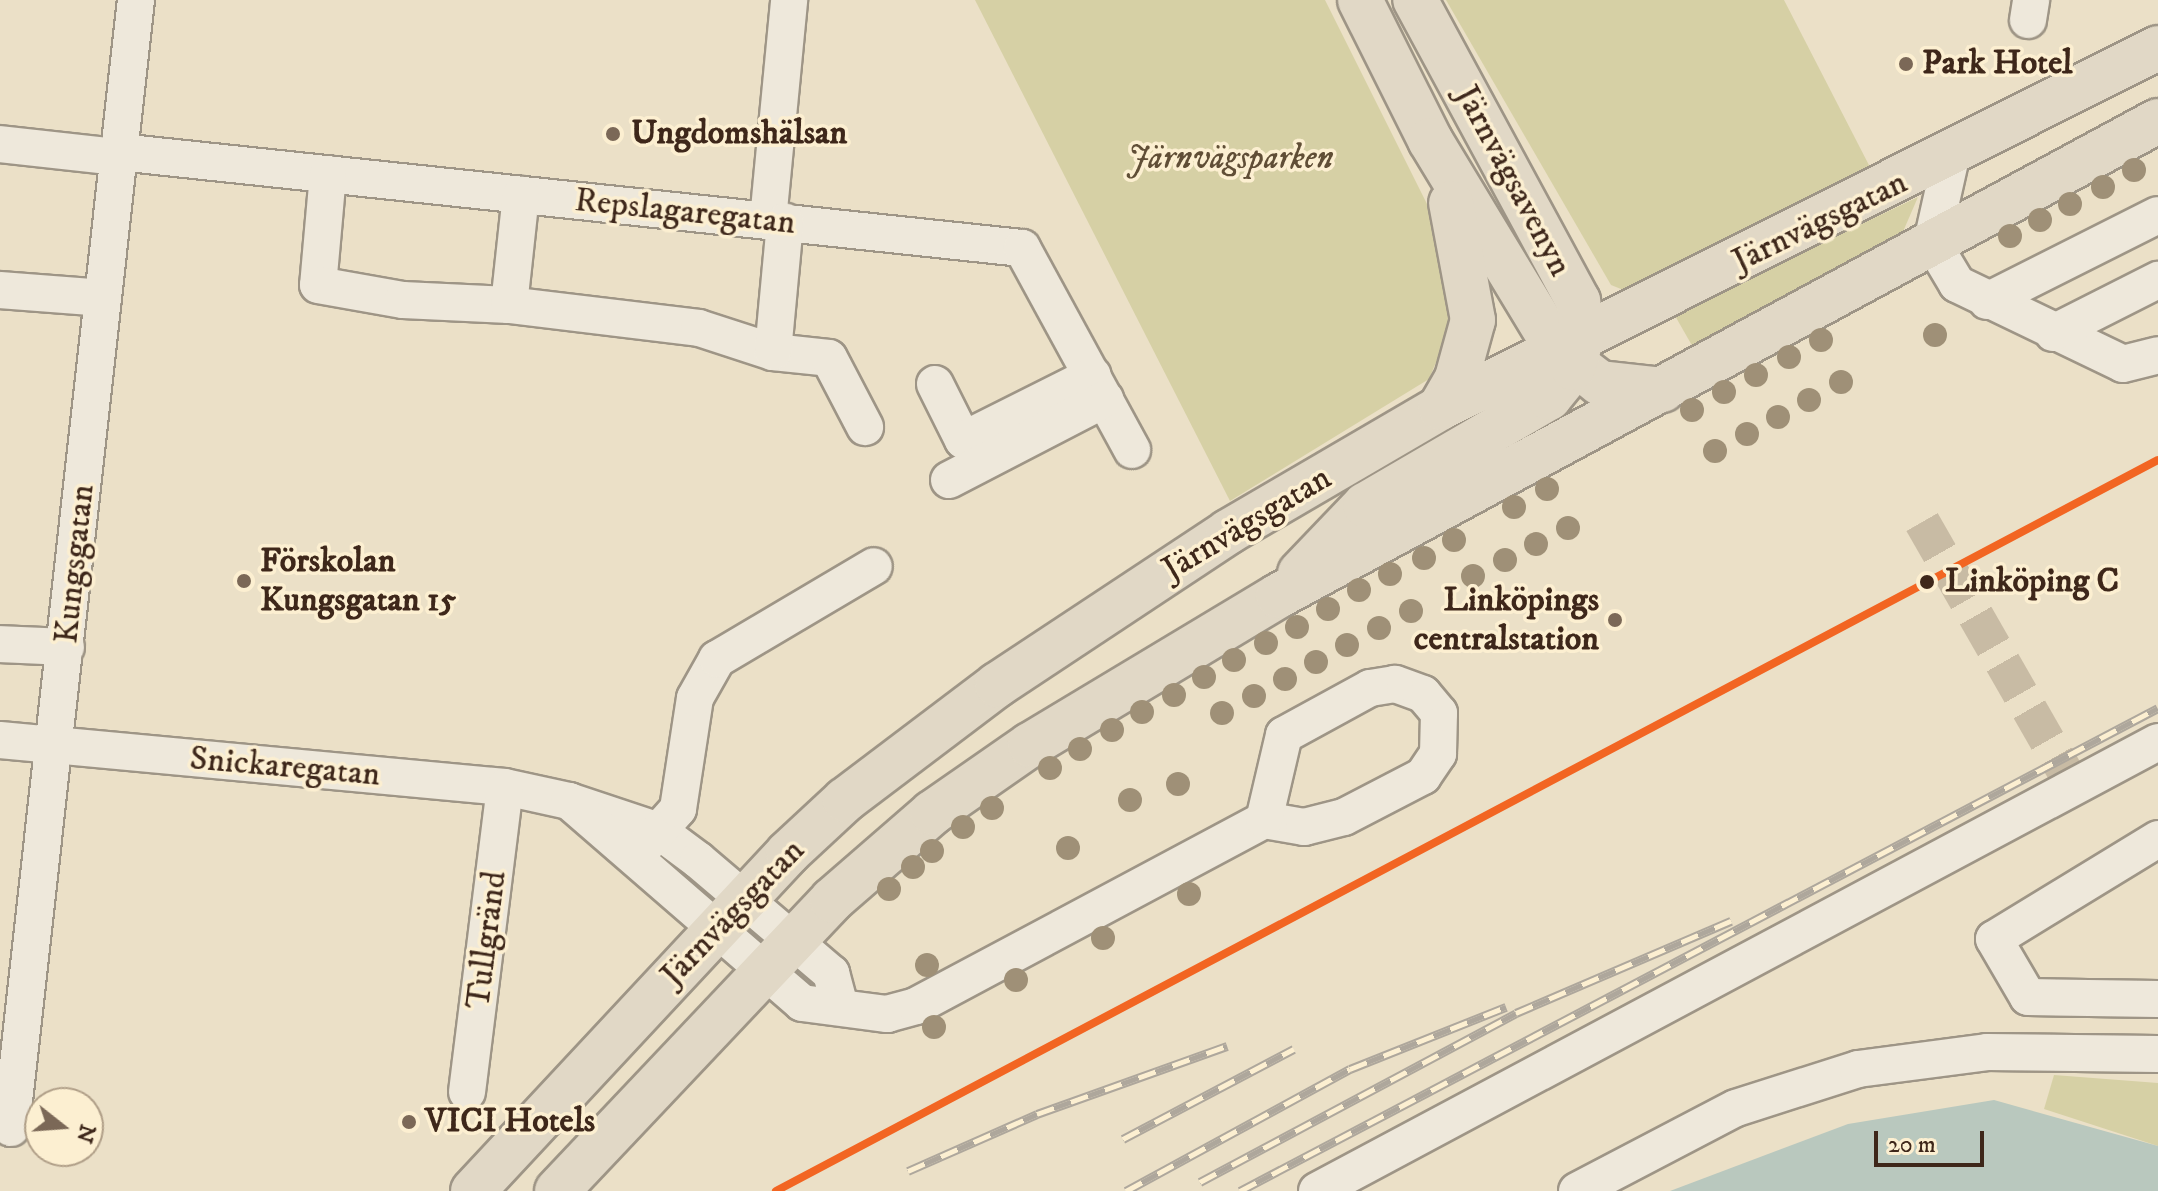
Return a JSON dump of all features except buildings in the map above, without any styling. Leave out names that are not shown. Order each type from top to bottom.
[{"type":"main road","name":"Järnvägsavenyn","points":[[1360,0],[1430,140],[1571,351]]},
{"type":"main road","name":"Järnvägsavenyn","points":[[1415,0],[1578,301],[1571,351]]},
{"type":"main road","name":"Järnvägsgatan","points":[[473,1191],[730,914],[845,800],[997,685],[1228,532],[1440,408],[1571,351],[2158,48]]},
{"type":"main road","name":"Järnvägsgatan","points":[[557,1191],[794,939],[932,813],[1109,692],[1278,596],[2158,121]]},
{"type":"main road","name":"Järnvägsavenyn","points":[[1430,140],[1462,241],[1473,320],[1457,378],[1440,408]]},
{"type":"main road","name":"Järnvägsgatan","points":[[1278,596],[1365,505],[1533,411],[1571,351]]},
{"type":"main road","points":[[1571,351],[1627,391],[1663,390]]},
{"type":"street","name":"Kungsgatan","points":[[11,1128],[136,0]]},
{"type":"street","points":[[773,352],[776,221],[789,0]]},
{"type":"street","name":"Repslagaregatan","points":[[0,144],[328,174],[1022,248],[1132,450]]},
{"type":"street","points":[[1951,157],[1932,242],[1946,273],[1987,301],[2123,364],[2158,355]]},
{"type":"street","points":[[328,174],[318,285],[403,300],[509,305],[699,328],[773,352],[829,358],[865,427]]},
{"type":"street","points":[[509,305],[521,195]]},
{"type":"street","points":[[1987,301],[2158,215]]},
{"type":"street","points":[[2053,333],[2158,280]]},
{"type":"street","points":[[0,290],[103,298]]},
{"type":"street","points":[[935,384],[963,440],[1099,387]]},
{"type":"street","points":[[949,480],[1099,387]]},
{"type":"street","points":[[633,860],[678,809],[695,698],[717,659],[874,566]]},
{"type":"street","points":[[0,644],[66,647]]},
{"type":"street","points":[[1395,684],[1423,694],[1439,713],[1438,754],[1423,776],[1344,817],[1304,827],[1264,820],[1284,735],[1370,688],[1395,684]]},
{"type":"street","name":"Snickaregatan","points":[[0,740],[505,787],[569,801],[659,831],[730,914],[764,971],[802,1003],[839,1002],[870,1014],[916,1006],[1264,820]]},
{"type":"street","points":[[1317,1191],[2158,742]]},
{"type":"street","name":"Tullgränd","points":[[467,1092],[505,787]]},
{"type":"street","name":"Snickaregatan","points":[[569,801],[633,860],[730,914],[794,939],[831,973],[839,1002]]},
{"type":"street","points":[[2158,839],[1994,939],[2028,997],[2158,999]]},
{"type":"street","points":[[1577,1191],[1736,1108],[1858,1069],[1987,1052],[2158,1054]]},
{"type":"green space","name":"Järnvägsparken","points":[[975,0],[1325,0],[1435,220],[1450,291],[1449,331],[1429,379],[1230,501]]},
{"type":"green space","points":[[1446,0],[1784,0],[1872,171],[1626,291],[1611,285]]},
{"type":"green space","points":[[1918,197],[1902,234],[1694,349],[1674,314]]},
{"type":"green space","points":[[2054,1075],[2158,1083],[2158,1146],[2044,1109]]},
{"type":"shaded area","points":[[1994,1100],[2158,1146],[2158,1191],[1670,1191],[1848,1124]]},
{"type":"tunnel","points":[[1922,522],[2083,803]]},
{"type":"railway","points":[[1240,1191],[2158,708]]},
{"type":"railway","points":[[1200,1182],[1516,1013],[1731,921]]},
{"type":"railway","points":[[1126,1191],[1350,1069],[1506,1007]]},
{"type":"railway","points":[[908,1171],[1037,1114],[1227,1046]]},
{"type":"railway","points":[[1123,1139],[1294,1049]]},
{"type":"transit line","points":[[776,1191],[2158,460]]},
{"type":"place","name":"Park Hotel","points":[[1906,64]]},
{"type":"place","name":"Ungdomshälsan","points":[[613,134]]},
{"type":"place","name":"Förskolan Kungsgatan 15","points":[[244,581]]},
{"type":"place","name":"Linköping C","points":[[1927,582]]},
{"type":"place","name":"Linköpings centralstation","points":[[1615,620]]},
{"type":"place","name":"VICI Hotels","points":[[409,1122]]}]
